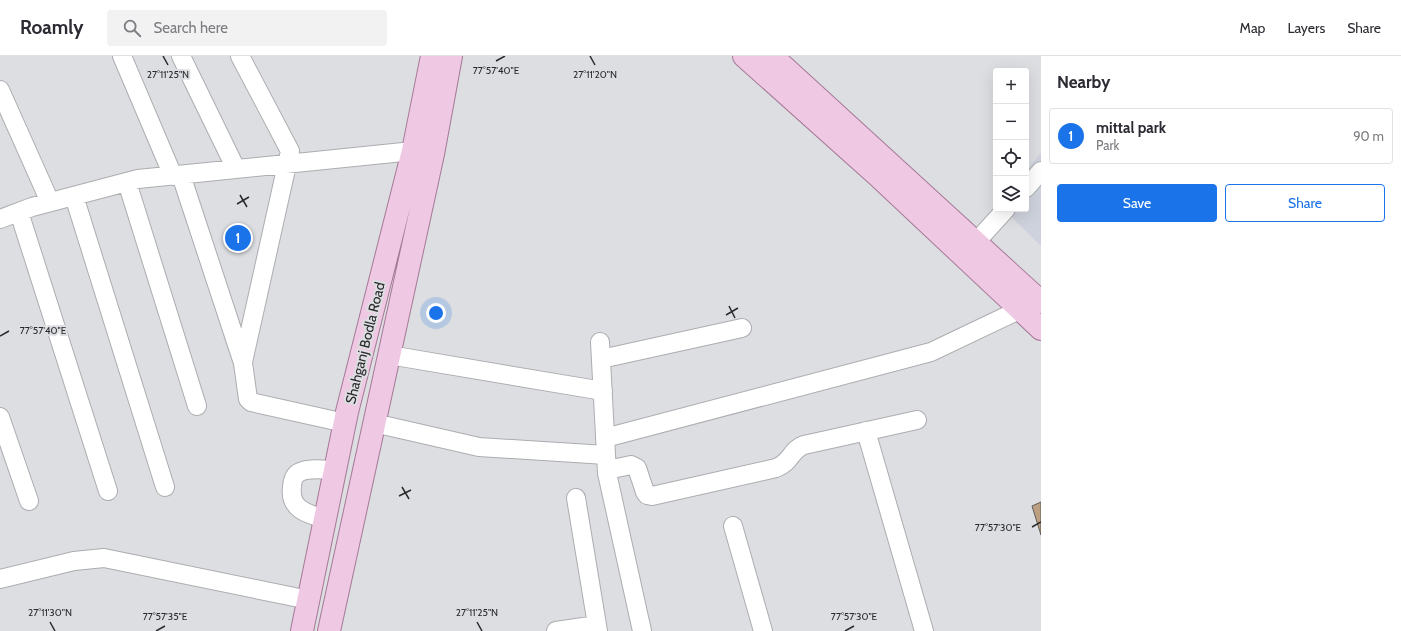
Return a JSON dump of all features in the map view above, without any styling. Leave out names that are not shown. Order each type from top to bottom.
[{"type":"main road","name":"Shahganj Bodla Road","points":[[329,631],[389,354],[423,153],[432,56]]},
{"type":"main road","name":"Shahganj Bodla Road","points":[[302,631],[345,423],[451,56]]},
{"type":"main road","points":[[744,56],[877,175],[1032,303]]},
{"type":"main road","points":[[772,56],[976,242],[1032,303],[1041,329]]},
{"type":"main road","points":[[330,496],[357,501]]},
{"type":"street","points":[[122,56],[177,175],[243,363],[246,395],[251,402],[345,423]]},
{"type":"street","points":[[181,56],[236,169]]},
{"type":"street","points":[[240,56],[290,151],[243,363]]},
{"type":"street","points":[[0,90],[50,202]]},
{"type":"street","points":[[0,219],[50,202],[138,179],[288,164],[423,153]]},
{"type":"street","points":[[1029,185],[1041,171]]},
{"type":"street","points":[[127,182],[197,406]]},
{"type":"street","points":[[74,196],[165,487]]},
{"type":"street","points":[[19,212],[108,491]]},
{"type":"street","points":[[976,242],[1003,212]]},
{"type":"street","points":[[605,438],[931,352],[1032,303]]},
{"type":"street","points":[[601,359],[742,328]]},
{"type":"street","points":[[600,342],[607,463],[642,631]]},
{"type":"street","points":[[389,354],[603,391]]},
{"type":"street","points":[[0,417],[3,437],[29,501]]},
{"type":"street","points":[[374,423],[479,447],[637,468],[645,492],[647,495],[652,496],[776,468],[786,464],[792,453],[799,447],[917,420]]},
{"type":"street","points":[[866,431],[924,631]]},
{"type":"street","points":[[325,519],[310,515],[295,506],[291,496],[293,480],[298,473],[308,470],[336,470]]},
{"type":"street","points":[[556,631],[598,628],[576,498]]},
{"type":"street","points":[[733,526],[763,631]]},
{"type":"street","points":[[0,579],[74,561],[104,558],[309,600]]},
{"type":"shaded area","points":[[1041,153],[1041,246],[1006,212],[1029,212],[1029,167]]},
{"type":"building","points":[[1041,502],[1041,535],[1032,506]]},
{"type":"place","name":"mittal park","points":[[238,238]]}]
